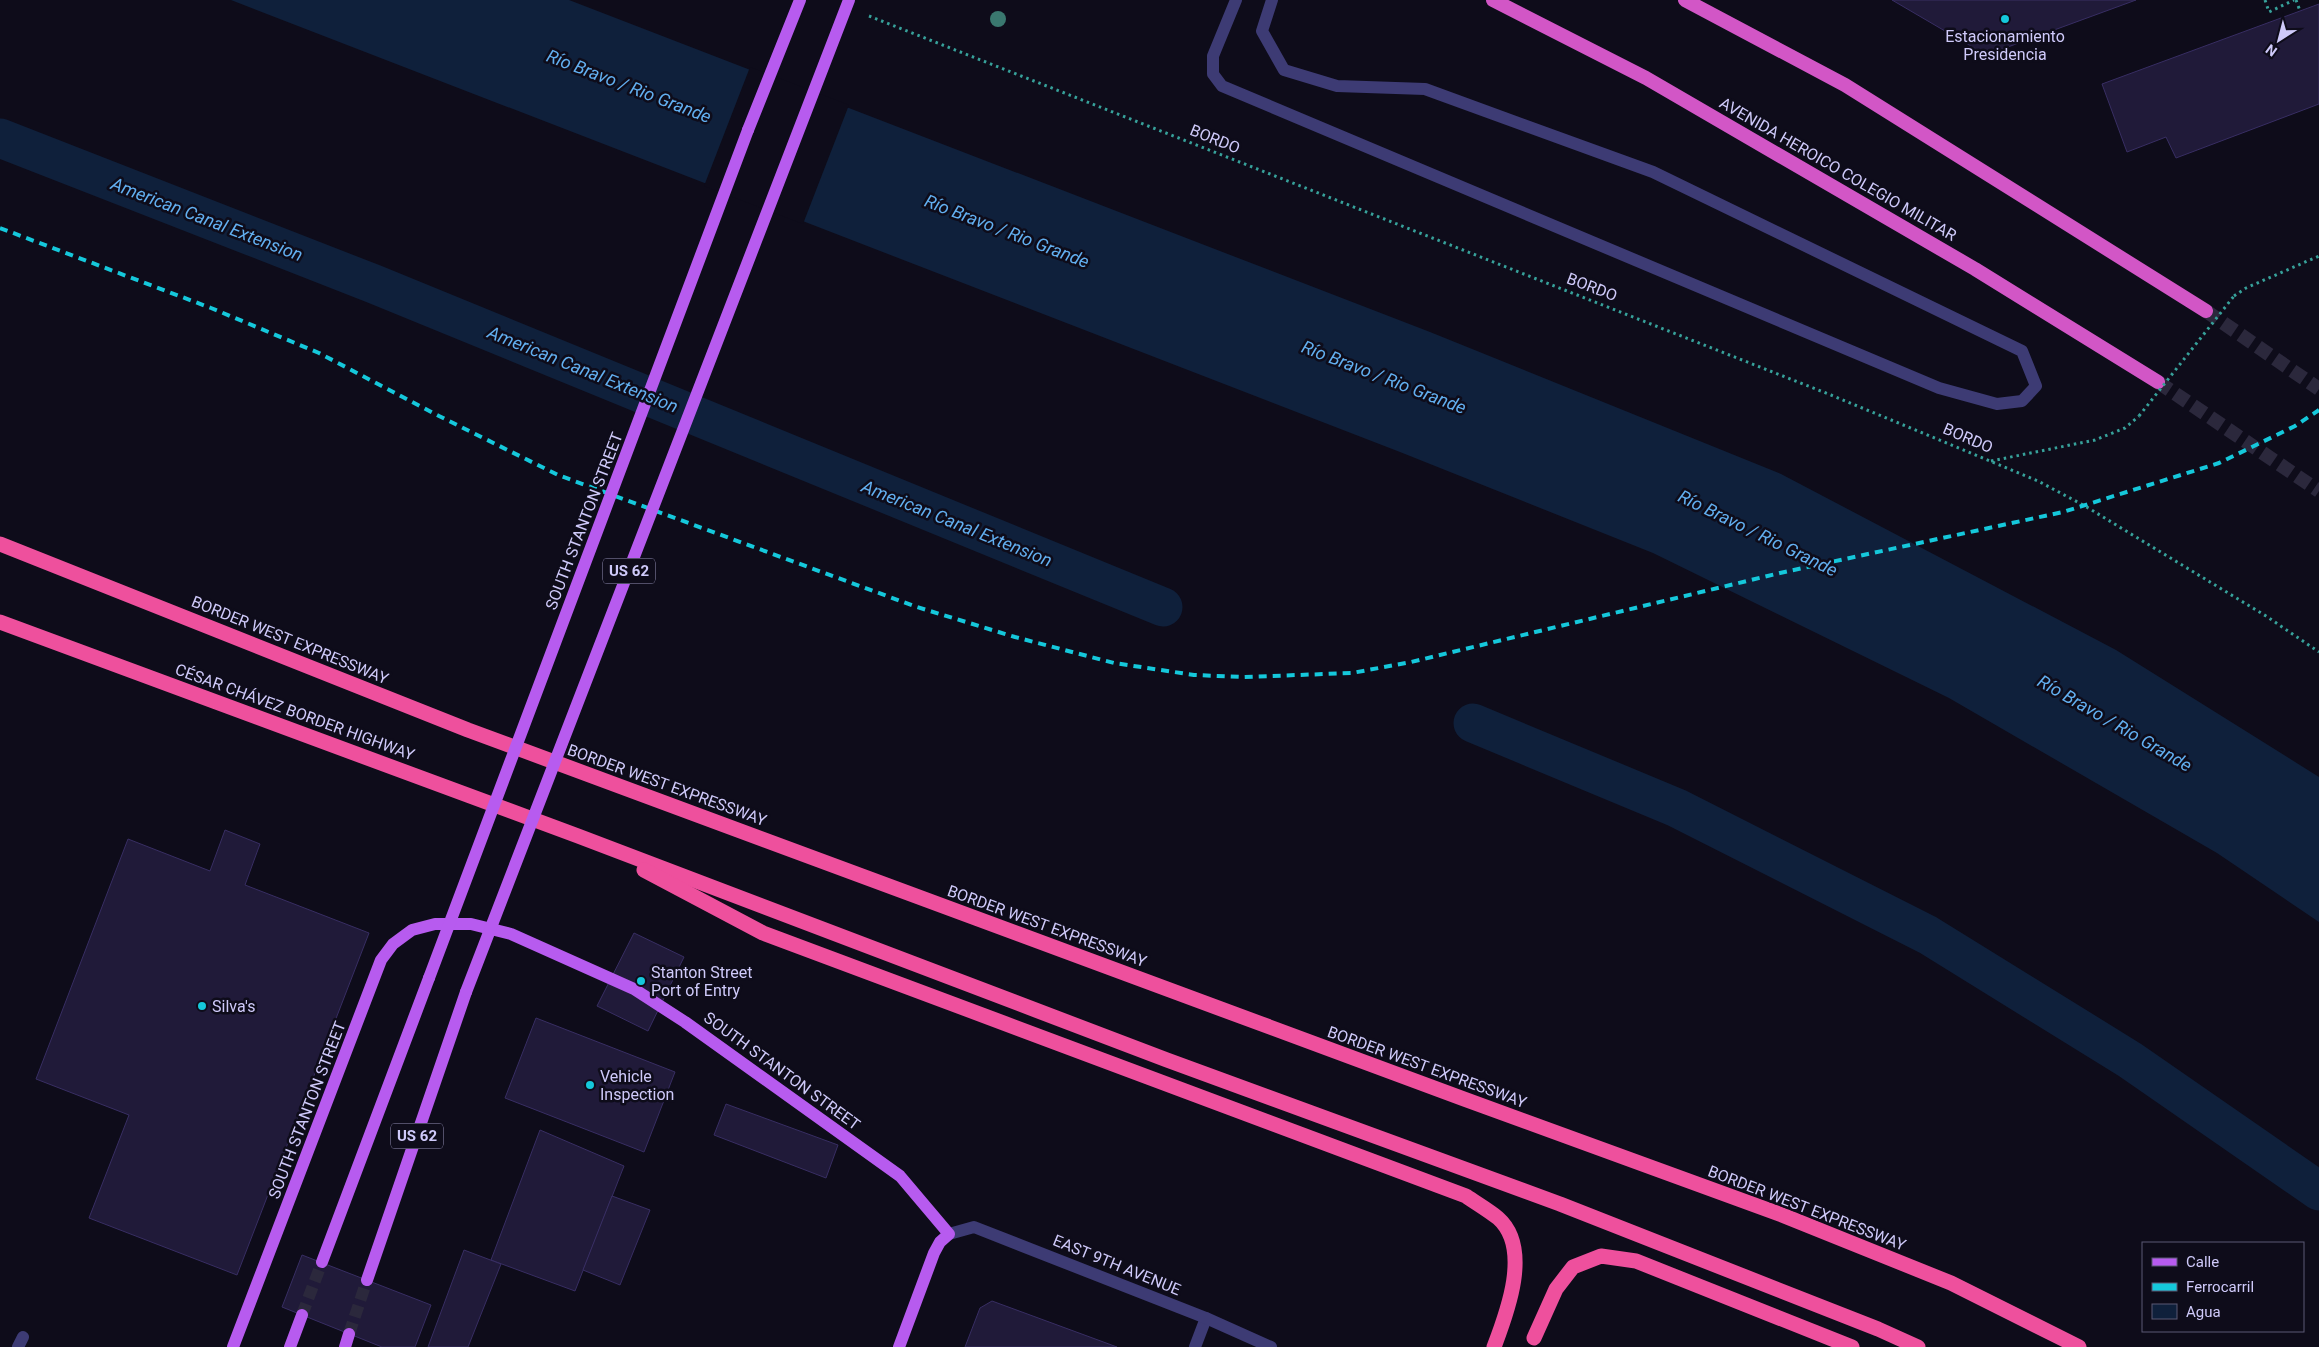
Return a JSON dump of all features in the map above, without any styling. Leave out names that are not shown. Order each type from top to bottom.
[{"type":"highway","name":"AVENIDA HEROICO COLEGIO MILITAR","points":[[1493,0],[1646,78],[1967,264],[2158,382]]},
{"type":"highway","points":[[1686,0],[1845,85],[2206,311]]},
{"type":"highway","name":"BORDER WEST EXPRESSWAY","points":[[0,544],[468,730],[1464,1100],[1782,1215],[1951,1283],[2079,1347]]},
{"type":"highway","name":"CÉSAR CHÁVEZ BORDER HIGHWAY","points":[[0,622],[578,836]]},
{"type":"highway","points":[[578,836],[763,932],[1466,1196],[1499,1219],[1509,1234],[1514,1254],[1513,1289],[1494,1347]]},
{"type":"highway","points":[[578,836],[1167,1060],[1560,1204],[1878,1329],[1918,1347]]},
{"type":"highway","points":[[1534,1338],[1556,1289],[1573,1267],[1600,1256],[1636,1261],[1852,1347]]},
{"type":"main road","name":"SOUTH STANTON STREET","points":[[322,1262],[748,130],[800,0]]},
{"type":"main road","name":"US 62","points":[[367,1280],[466,992],[849,0]]},
{"type":"main road","name":"SOUTH STANTON STREET","points":[[233,1347],[381,960],[393,944],[412,930],[435,924],[471,924],[511,934],[634,989],[686,1022],[900,1176],[949,1234]]},
{"type":"main road","points":[[899,1347],[934,1253],[940,1242],[949,1234]]},
{"type":"main road","points":[[290,1347],[302,1315]]},
{"type":"main road","points":[[345,1347],[349,1334]]},
{"type":"street","points":[[1236,0],[1213,56],[1213,74],[1222,86],[1939,388],[1997,404],[2022,401],[2036,386],[2022,351],[1653,172],[1425,89],[1337,86],[1284,70],[1262,31],[1272,0]]},
{"type":"street","name":"EAST 9TH AVENUE","points":[[949,1234],[974,1227],[1206,1318],[1271,1347]]},
{"type":"street","points":[[1195,1347],[1206,1318]]},
{"type":"path","points":[[2265,0],[2269,12],[2295,0],[2300,11]]},
{"type":"path","name":"BORDO","points":[[865,15],[1831,395],[2038,481],[2085,506],[2266,616],[2319,652]]},
{"type":"path","points":[[1990,461],[2095,440],[2125,428],[2139,416],[2234,296],[2246,288],[2319,256]]},
{"type":"water","name":"Río Bravo / Rio Grande","points":[[231,0],[569,0],[1430,332],[1781,474],[2116,650],[2319,777],[2319,922],[2217,853],[1949,698],[1653,553],[1400,452]]},
{"type":"pier","points":[[750,67],[849,105],[803,224],[704,186]]},
{"type":"building","name":"Estacionamiento Presidencia","points":[[1892,0],[2136,0],[1986,55]]},
{"type":"building","points":[[2319,4],[2319,104],[2176,158],[2166,137],[2127,152],[2102,84]]},
{"type":"building","name":"Silva's","points":[[225,830],[260,844],[245,885],[369,933],[237,1275],[89,1218],[129,1115],[36,1079],[128,839],[210,871]]},
{"type":"building","name":"Stanton Street Port of Entry","points":[[634,933],[684,957],[648,1031],[597,1006]]},
{"type":"building","name":"Vehicle Inspection","points":[[536,1018],[675,1072],[644,1152],[505,1098]]},
{"type":"building","points":[[726,1104],[838,1145],[826,1178],[714,1135]]},
{"type":"building","points":[[540,1130],[624,1166],[575,1291],[491,1260]]},
{"type":"building","points":[[612,1196],[650,1210],[620,1285],[583,1270]]},
{"type":"building","points":[[464,1250],[501,1264],[468,1347],[428,1347]]},
{"type":"building","points":[[302,1255],[431,1305],[415,1347],[382,1347],[282,1307]]},
{"type":"building","points":[[992,1301],[1117,1347],[965,1347],[980,1308]]},
{"type":"waterway","name":"American Canal Extension","points":[[0,138],[374,284],[1163,607]]},
{"type":"waterway","points":[[1473,723],[1677,808],[1928,935],[2130,1060],[2319,1191]]},
{"type":"tunnel","points":[[2206,311],[2319,389]]},
{"type":"tunnel","points":[[2158,382],[2319,491]]},
{"type":"tunnel","points":[[302,1315],[322,1262]]},
{"type":"tunnel","points":[[349,1334],[367,1280]]},
{"type":"railway","points":[[0,228],[211,308],[319,353],[439,416],[558,475],[917,607],[1015,637],[1114,663],[1194,675],[1244,677],[1352,673],[1411,662],[1780,573],[2063,512],[2219,463],[2295,426],[2319,410]]},
{"type":"place","name":"Estacionamiento Presidencia","points":[[2005,19]]},
{"type":"place","name":"Stanton Street Port of Entry","points":[[641,981]]},
{"type":"place","name":"Silva's","points":[[202,1006]]},
{"type":"place","name":"Vehicle Inspection","points":[[590,1085]]}]
